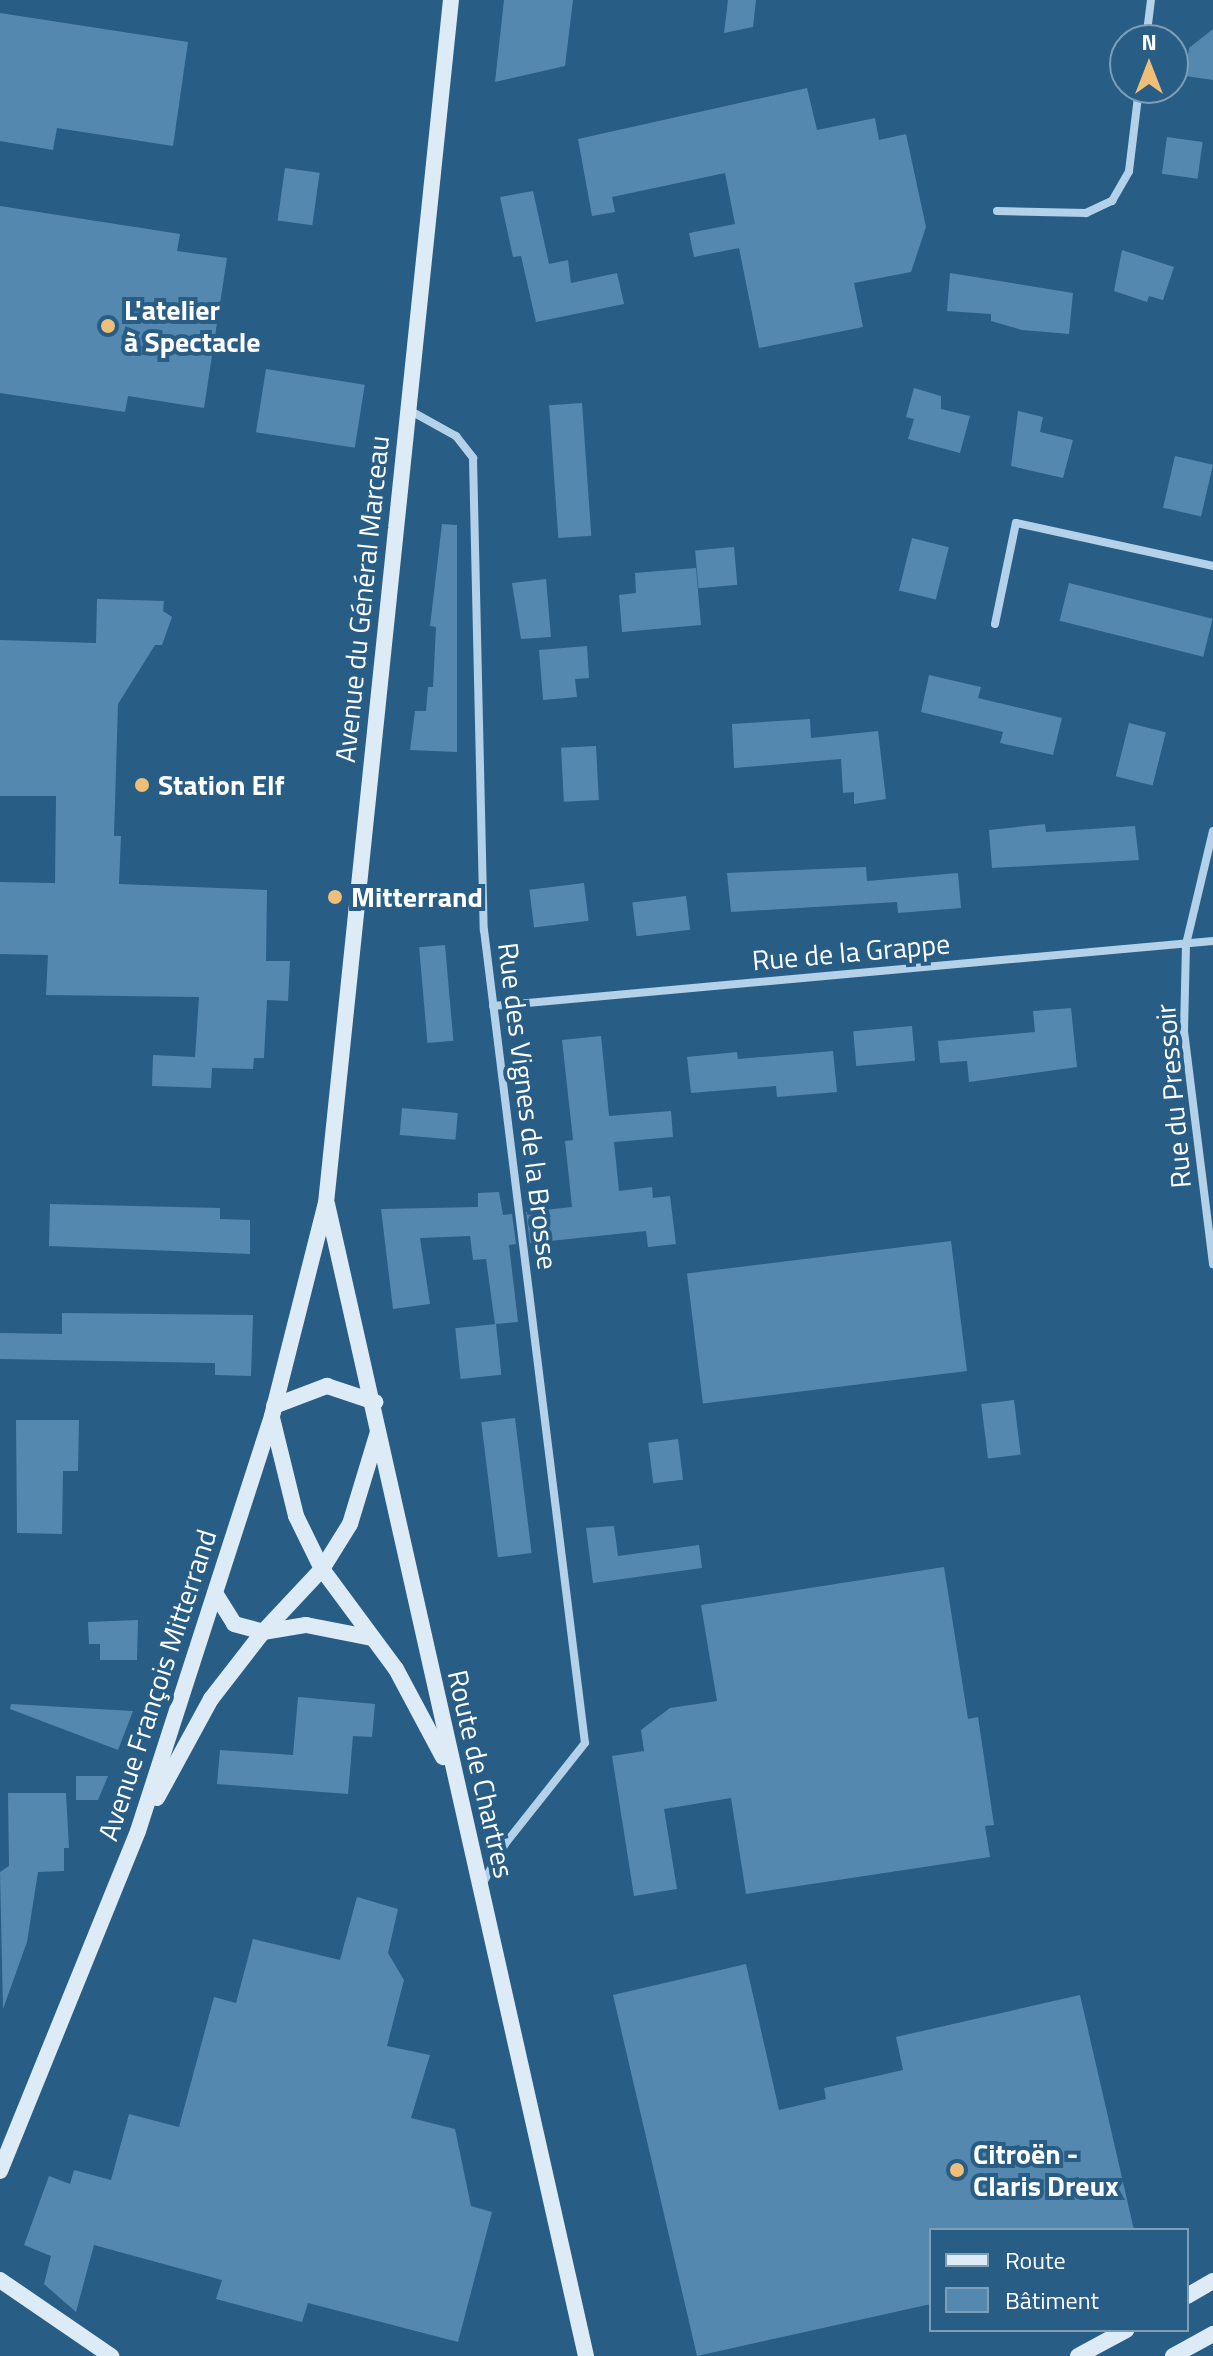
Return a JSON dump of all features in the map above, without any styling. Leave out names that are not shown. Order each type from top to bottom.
[{"type":"main road","name":"Avenue du Général Marceau","points":[[326,1203],[451,0]]},
{"type":"main road","name":"Route de Chartres","points":[[326,1203],[375,1402],[455,1785],[586,2356]]},
{"type":"main road","name":"Avenue François Mitterrand","points":[[0,2171],[138,1831],[273,1411],[326,1203]]},
{"type":"main road","points":[[375,1402],[327,1386],[273,1411],[296,1516],[322,1569],[412,1695],[455,1785]]},
{"type":"main road","points":[[138,1831],[211,1699],[263,1632],[322,1569],[350,1524],[380,1426]]},
{"type":"main road","points":[[215,1593],[234,1624],[263,1632],[306,1625],[372,1638]]},
{"type":"main road","points":[[0,2280],[111,2356]]},
{"type":"main road","points":[[1189,2295],[1213,2281]]},
{"type":"main road","points":[[1078,2356],[1122,2332]]},
{"type":"main road","points":[[1173,2356],[1213,2334]]},
{"type":"street","points":[[1148,24],[1151,0]]},
{"type":"street","points":[[997,211],[1086,213],[1112,201],[1129,171],[1137,104]]},
{"type":"street","name":"Rue des Vignes de la Brosse","points":[[408,410],[456,436],[473,458],[484,930],[585,1743],[505,1844],[480,1887]]},
{"type":"street","points":[[995,624],[1016,523],[1213,566]]},
{"type":"street","name":"Rue du Pressoir","points":[[1213,831],[1186,944],[1184,1031],[1189,1099],[1213,1264]]},
{"type":"street","name":"Rue de la Grappe","points":[[493,1006],[1213,941]]},
{"type":"building","points":[[504,0],[573,0],[565,66],[495,82]]},
{"type":"building","points":[[728,0],[756,0],[753,27],[724,33]]},
{"type":"building","points":[[0,13],[188,42],[173,146],[57,128],[53,150],[0,141]]},
{"type":"building","points":[[1213,29],[1213,80],[1189,77],[1189,48]]},
{"type":"building","points":[[807,88],[817,130],[875,118],[879,140],[906,134],[926,227],[911,272],[854,283],[863,327],[759,348],[739,248],[694,257],[689,233],[735,224],[725,173],[612,197],[615,212],[592,216],[578,139]]},
{"type":"building","points":[[1167,137],[1203,142],[1198,179],[1162,174]]},
{"type":"building","points":[[285,168],[320,173],[312,225],[278,220]]},
{"type":"building","points":[[533,191],[549,264],[568,260],[571,283],[617,273],[624,304],[536,322],[521,256],[513,257],[500,197]]},
{"type":"building","name":"L'atelier à Spectacle","points":[[0,206],[180,234],[177,251],[227,258],[204,408],[128,396],[125,412],[0,393]]},
{"type":"building","points":[[1122,250],[1174,267],[1163,300],[1149,296],[1147,302],[1114,291]]},
{"type":"building","points":[[950,273],[1073,293],[1069,334],[1022,330],[991,321],[991,314],[947,311]]},
{"type":"building","points":[[266,369],[365,385],[355,448],[256,432]]},
{"type":"building","points":[[914,388],[941,396],[941,409],[970,416],[960,453],[908,439],[914,419],[906,417]]},
{"type":"building","points":[[582,403],[591,536],[558,538],[549,405]]},
{"type":"building","points":[[1018,411],[1043,417],[1040,432],[1073,440],[1063,478],[1011,466]]},
{"type":"building","points":[[1175,456],[1213,465],[1201,516],[1163,508]]},
{"type":"building","points":[[442,524],[457,525],[457,752],[410,750],[415,711],[426,711],[428,687],[433,687],[436,627],[430,626]]},
{"type":"building","points":[[912,538],[949,547],[936,600],[899,590]]},
{"type":"building","points":[[734,547],[737,585],[698,588],[695,550]]},
{"type":"building","points":[[696,568],[701,625],[622,632],[619,595],[636,593],[635,573]]},
{"type":"building","points":[[546,579],[551,637],[521,639],[512,583]]},
{"type":"building","points":[[1069,583],[1213,619],[1203,657],[1060,621]]},
{"type":"building","points":[[97,599],[164,601],[163,611],[172,617],[162,645],[155,645],[118,704],[114,836],[121,836],[119,884],[267,890],[266,961],[290,961],[288,1001],[267,1000],[264,1058],[254,1058],[253,1069],[212,1068],[211,1088],[152,1086],[153,1055],[195,1057],[199,997],[46,995],[48,955],[0,954],[0,882],[55,883],[56,796],[0,796],[0,640],[96,643]]},
{"type":"building","points":[[587,646],[589,678],[575,679],[577,697],[543,700],[539,650]]},
{"type":"building","points":[[929,675],[981,687],[978,698],[1062,718],[1053,755],[1000,743],[1003,732],[921,712]]},
{"type":"building","points":[[810,719],[811,738],[878,731],[886,799],[854,804],[854,792],[843,793],[841,759],[734,768],[732,724]]},
{"type":"building","points":[[1129,723],[1166,732],[1153,786],[1116,776]]},
{"type":"building","points":[[596,746],[599,800],[564,802],[561,748]]},
{"type":"building","points":[[1045,824],[1046,832],[1135,826],[1139,860],[992,868],[989,830]]},
{"type":"building","points":[[866,867],[867,881],[958,873],[961,908],[898,913],[897,902],[731,912],[727,873]]},
{"type":"building","points":[[584,883],[589,921],[534,927],[529,890]]},
{"type":"building","points":[[686,896],[690,930],[637,936],[632,903]]},
{"type":"building","points":[[445,945],[453,1041],[427,1043],[419,947]]},
{"type":"building","points":[[1071,1008],[1077,1067],[969,1082],[967,1061],[940,1063],[938,1041],[1035,1032],[1033,1011]]},
{"type":"building","points":[[912,1026],[915,1061],[856,1066],[853,1031]]},
{"type":"building","points":[[601,1036],[609,1116],[671,1111],[673,1137],[614,1142],[619,1191],[652,1187],[653,1198],[670,1196],[676,1244],[648,1247],[646,1231],[530,1243],[526,1212],[572,1207],[565,1141],[573,1140],[562,1040]]},
{"type":"building","points":[[833,1051],[837,1092],[777,1097],[776,1086],[691,1093],[687,1057],[737,1052],[738,1059]]},
{"type":"building","points":[[402,1108],[458,1113],[455,1140],[400,1135]]},
{"type":"building","points":[[499,1192],[503,1215],[512,1214],[516,1244],[509,1245],[518,1322],[495,1324],[486,1259],[473,1260],[470,1236],[420,1238],[430,1304],[393,1309],[381,1209],[478,1207],[478,1193]]},
{"type":"building","points":[[50,1204],[220,1208],[220,1219],[250,1220],[250,1254],[49,1246]]},
{"type":"building","points":[[951,1241],[967,1371],[703,1403],[687,1273]]},
{"type":"building","points":[[62,1313],[253,1315],[251,1376],[215,1375],[215,1363],[0,1359],[0,1333],[62,1334]]},
{"type":"building","points":[[496,1324],[501,1375],[461,1379],[455,1328]]},
{"type":"building","points":[[1014,1400],[1021,1455],[988,1459],[981,1404]]},
{"type":"building","points":[[515,1418],[532,1553],[498,1557],[481,1422]]},
{"type":"building","points":[[16,1420],[79,1420],[78,1471],[63,1471],[62,1534],[17,1533]]},
{"type":"building","points":[[678,1439],[683,1480],[653,1483],[648,1443]]},
{"type":"building","points":[[614,1526],[618,1556],[699,1545],[702,1568],[593,1583],[586,1528]]},
{"type":"building","points":[[944,1567],[968,1719],[978,1717],[994,1825],[985,1826],[990,1857],[746,1894],[731,1798],[664,1809],[677,1889],[634,1896],[612,1756],[644,1751],[641,1730],[670,1708],[717,1701],[701,1605]]},
{"type":"building","points":[[138,1620],[137,1660],[100,1660],[100,1644],[89,1644],[88,1622]]},
{"type":"building","points":[[298,1697],[375,1704],[372,1737],[353,1736],[348,1794],[217,1784],[220,1750],[293,1755]]},
{"type":"building","points":[[11,1704],[133,1711],[118,1750],[10,1709]]},
{"type":"building","points":[[76,1776],[108,1776],[98,1800],[76,1800]]},
{"type":"building","points":[[8,1793],[66,1793],[69,1848],[64,1848],[64,1871],[38,1872],[27,1942],[3,2009],[0,1872],[9,1866]]},
{"type":"building","points":[[357,1897],[398,1909],[388,1953],[404,1980],[387,2046],[430,2055],[411,2118],[455,2129],[471,2206],[492,2212],[458,2342],[308,2303],[302,2322],[216,2299],[222,2280],[94,2245],[76,2312],[44,2284],[51,2256],[24,2245],[49,2176],[70,2184],[74,2170],[111,2180],[129,2114],[179,2127],[214,1997],[236,2003],[253,1939],[340,1960]]},
{"type":"building","points":[[746,1964],[779,2110],[826,2099],[824,2088],[903,2070],[896,2037],[1080,1995],[1134,2228],[929,2228],[929,2304],[697,2356],[613,1995]]},
{"type":"place","name":"L'atelier à Spectacle","points":[[108,326]]},
{"type":"place","name":"Station Elf","points":[[142,785]]},
{"type":"place","name":"Mitterrand","points":[[335,897]]},
{"type":"place","name":"Citroën - Claris Dreux","points":[[957,2170]]}]
